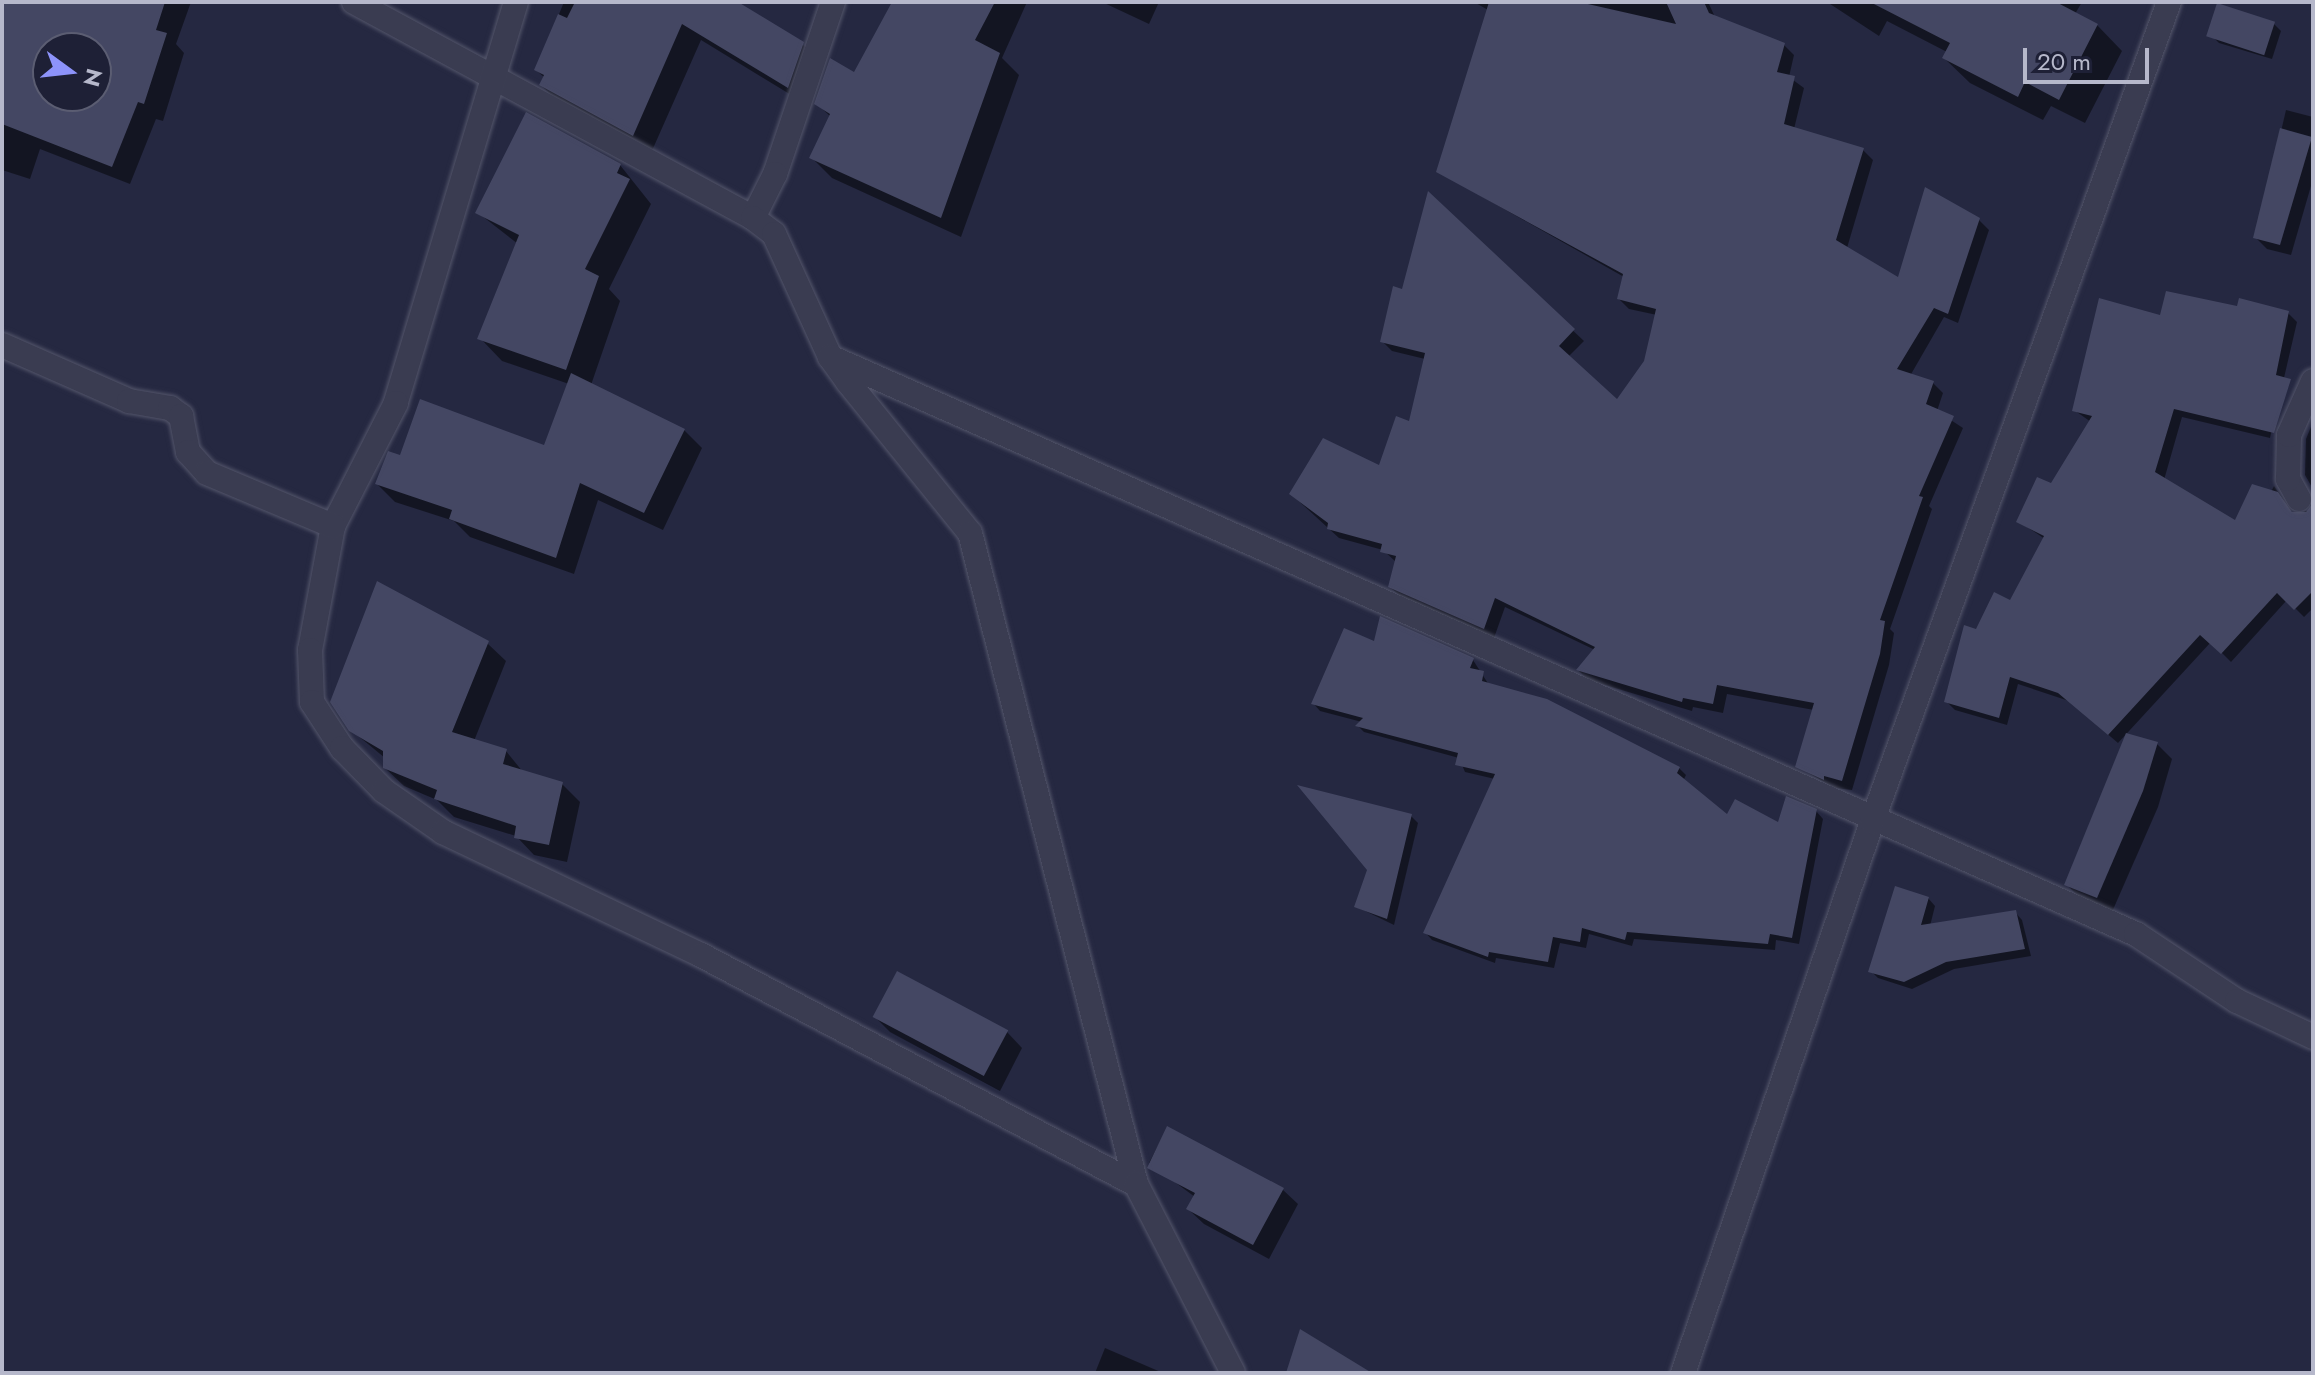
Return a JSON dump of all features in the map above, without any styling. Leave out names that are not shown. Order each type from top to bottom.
[{"type":"street","points":[[354,2],[491,79],[753,218],[774,234],[830,357],[970,533],[1136,1184],[1233,1373]]},
{"type":"street","points":[[516,2],[396,403],[333,526],[310,650],[312,702],[342,748],[384,791],[443,832],[701,955],[1136,1184]]},
{"type":"street","points":[[753,218],[775,174],[833,2]]},
{"type":"street","points":[[1683,1373],[1872,822],[2169,2]]},
{"type":"street","points":[[2,345],[129,401],[170,408],[181,416],[188,452],[207,473],[333,526]]},
{"type":"street","points":[[830,357],[1872,822],[2136,934],[2237,1001],[2313,1037]]},
{"type":"street","points":[[2299,499],[2288,479],[2289,435],[2313,381]]},
{"type":"building","points":[[2,2],[165,2],[156,30],[167,33],[144,104],[138,102],[112,167],[2,124]]},
{"type":"building","points":[[575,2],[738,2],[804,42],[788,88],[682,24],[633,136],[539,85],[544,75],[534,70],[558,14],[567,18]]},
{"type":"building","points":[[892,2],[995,2],[975,40],[1000,53],[941,218],[809,158],[830,114],[814,104],[830,58],[854,72]]},
{"type":"building","points":[[1489,2],[1579,2],[1676,24],[1666,2],[1704,2],[1709,13],[1785,43],[1777,72],[1795,76],[1784,124],[1864,148],[1836,240],[1898,277],[1925,187],[1980,218],[1948,314],[1934,308],[1897,369],[1934,381],[1926,404],[1954,416],[1919,496],[1923,497],[1880,620],[1885,621],[1880,654],[1842,781],[1824,776],[1824,780],[1795,767],[1814,703],[1717,685],[1713,704],[1683,698],[1682,702],[1576,670],[1595,647],[1495,598],[1484,629],[1388,587],[1396,556],[1380,552],[1382,544],[1327,529],[1328,523],[1289,494],[1323,438],[1379,465],[1396,416],[1409,421],[1425,353],[1380,342],[1393,286],[1402,289],[1428,191],[1575,329],[1559,346],[1617,399],[1644,361],[1656,309],[1617,299],[1623,274],[1436,172]]},
{"type":"building","points":[[1870,2],[2056,2],[2098,24],[2059,100],[2025,82],[2018,97],[1942,58],[1950,43]]},
{"type":"building","points":[[2217,3],[2275,22],[2264,55],[2206,36]]},
{"type":"building","points":[[526,112],[621,164],[617,173],[630,179],[585,269],[599,276],[566,370],[477,339],[519,235],[475,213]]},
{"type":"building","points":[[2280,128],[2312,137],[2280,245],[2253,238]]},
{"type":"building","points":[[2166,291],[2237,306],[2239,298],[2289,311],[2276,375],[2291,379],[2274,433],[2174,409],[2155,472],[2235,520],[2252,484],[2278,492],[2292,512],[2306,512],[2313,503],[2313,591],[2294,610],[2277,593],[2221,654],[2200,635],[2108,735],[2058,693],[2010,677],[1999,718],[1944,702],[1964,625],[1976,629],[1994,592],[2010,600],[2044,536],[2016,522],[2037,477],[2051,483],[2092,416],[2072,411],[2099,298],[2160,315]]},
{"type":"building","points":[[571,373],[685,429],[644,513],[580,483],[556,558],[449,519],[452,510],[375,484],[388,451],[400,455],[420,399],[544,445]]},
{"type":"building","points":[[377,581],[489,641],[452,732],[507,749],[503,764],[563,782],[549,845],[514,838],[516,826],[434,799],[437,790],[383,768],[383,751],[349,731],[330,702]]},
{"type":"building","points":[[1380,616],[1474,658],[1470,668],[1484,671],[1482,681],[1547,699],[1680,767],[1677,773],[1727,814],[1735,799],[1778,822],[1786,796],[1817,809],[1792,938],[1770,934],[1768,944],[1627,932],[1625,940],[1582,928],[1580,942],[1553,937],[1548,962],[1489,952],[1488,957],[1423,933],[1495,774],[1455,765],[1458,753],[1355,726],[1363,718],[1311,704],[1344,628],[1374,641]]},
{"type":"building","points":[[2126,733],[2158,742],[2143,791],[2097,898],[2064,885]]},
{"type":"building","points":[[1297,785],[1412,814],[1387,919],[1354,907],[1367,870]]},
{"type":"building","points":[[1895,886],[1929,897],[1921,925],[2016,910],[2025,949],[1946,962],[1904,982],[1868,972]]},
{"type":"building","points":[[897,971],[1008,1030],[984,1076],[873,1017]]},
{"type":"building","points":[[1167,1126],[1284,1188],[1253,1245],[1186,1209],[1195,1193],[1147,1168]]},
{"type":"building","points":[[1300,1329],[1372,1373],[1286,1373]]}]
